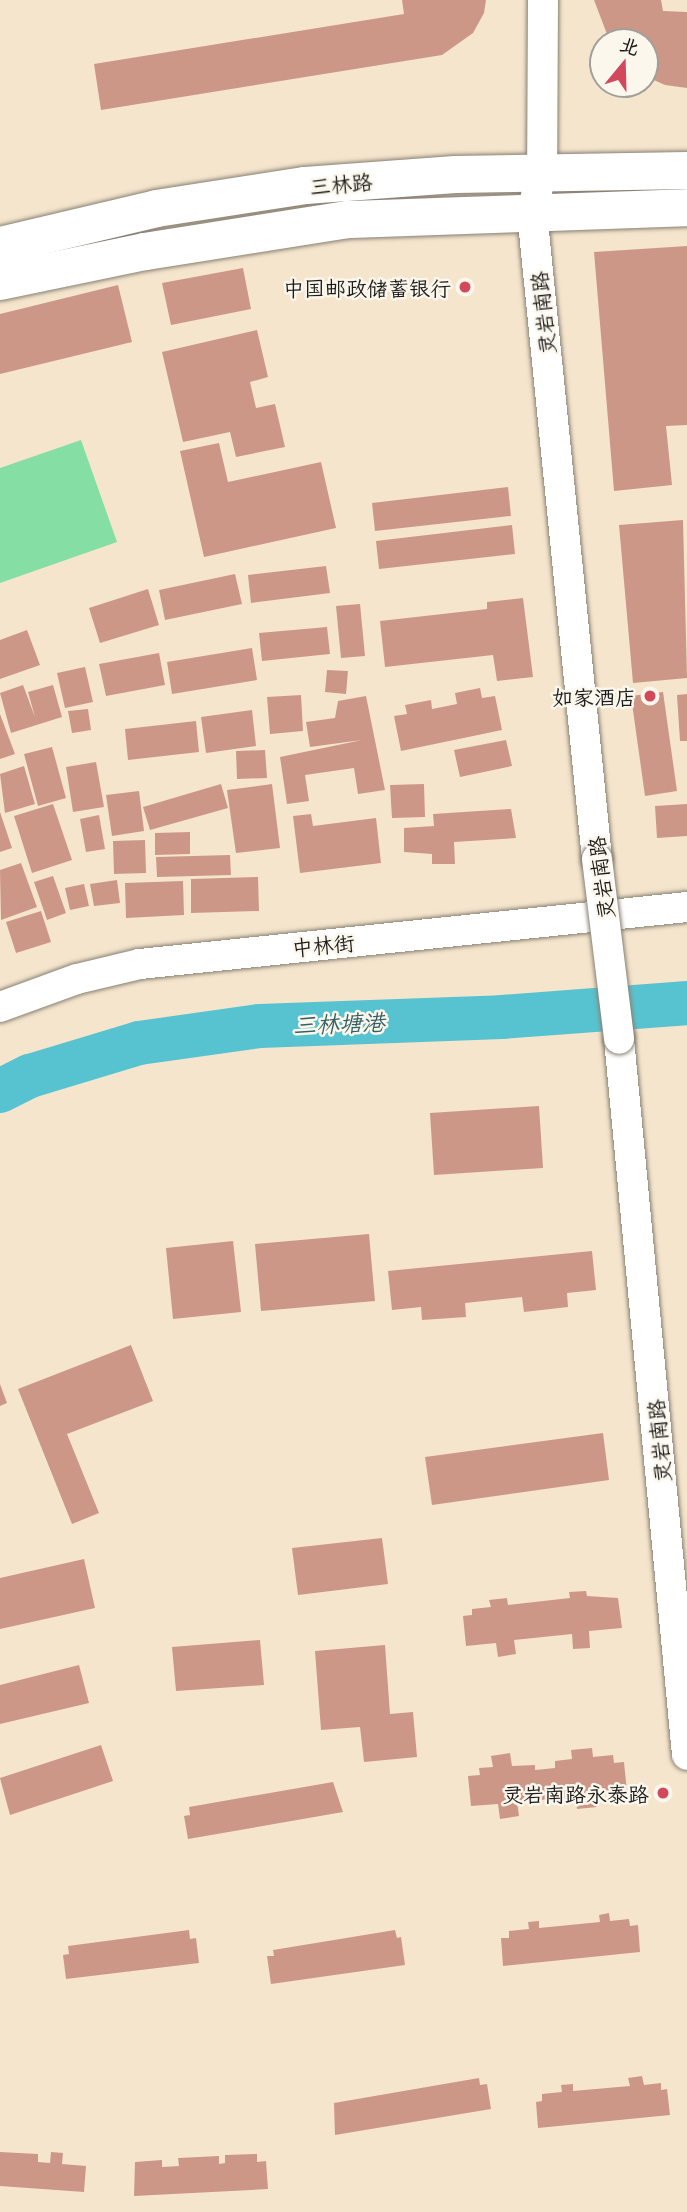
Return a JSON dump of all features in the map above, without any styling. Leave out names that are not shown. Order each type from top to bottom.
[{"type":"main road","name":"三林路","points":[[0,245],[156,208],[305,185],[542,171],[687,170]]},
{"type":"main road","name":"三林路","points":[[0,281],[145,251],[348,219],[687,207]]},
{"type":"street","name":"灵岩南路","points":[[543,0],[542,171],[532,212],[597,859],[619,1039],[687,1755]]},
{"type":"street","name":"中林街","points":[[0,1007],[77,979],[140,964],[687,907]]},
{"type":"green space","points":[[81,440],[117,542],[0,583],[0,468]]},
{"type":"building","points":[[402,0],[486,0],[484,13],[473,33],[442,55],[101,110],[94,64],[404,14]]},
{"type":"building","points":[[594,0],[661,0],[663,11],[687,12],[687,88],[659,82],[659,28],[605,28]]},
{"type":"building","points":[[687,246],[687,425],[666,426],[672,485],[614,491],[594,252]]},
{"type":"building","points":[[243,268],[251,309],[171,325],[162,283]]},
{"type":"building","points":[[118,285],[132,342],[0,374],[0,314]]},
{"type":"building","points":[[257,330],[268,377],[250,382],[256,408],[275,404],[285,447],[236,457],[230,432],[183,442],[162,352]]},
{"type":"building","points":[[219,443],[228,482],[321,462],[336,528],[204,557],[180,451]]},
{"type":"building","points":[[508,487],[511,516],[375,531],[372,503]]},
{"type":"building","points":[[683,520],[687,678],[633,683],[619,525]]},
{"type":"building","points":[[512,525],[515,554],[379,569],[376,541]]},
{"type":"building","points":[[326,566],[330,593],[251,603],[248,575]]},
{"type":"building","points":[[235,574],[242,604],[165,620],[159,590]]},
{"type":"building","points":[[148,589],[159,625],[100,643],[89,608]]},
{"type":"building","points":[[523,598],[533,677],[497,681],[493,655],[385,667],[380,621],[487,609],[487,602]]},
{"type":"building","points":[[360,604],[365,656],[341,658],[336,606]]},
{"type":"building","points":[[327,627],[330,654],[262,661],[259,633]]},
{"type":"building","points":[[27,630],[40,665],[0,679],[0,640]]},
{"type":"building","points":[[252,648],[257,680],[172,694],[167,662]]},
{"type":"building","points":[[159,653],[165,685],[106,696],[99,664]]},
{"type":"building","points":[[85,667],[93,702],[65,708],[57,673]]},
{"type":"building","points":[[327,670],[348,671],[346,694],[325,692]]},
{"type":"building","points":[[23,685],[35,717],[28,692],[53,685],[62,717],[11,733],[0,693]]},
{"type":"building","points":[[480,688],[482,698],[495,696],[502,730],[401,751],[394,716],[407,714],[405,705],[431,700],[432,709],[457,704],[455,693]]},
{"type":"building","points":[[663,692],[677,791],[645,796],[631,696]]},
{"type":"building","points":[[687,694],[687,741],[680,741],[677,695]]},
{"type":"building","points":[[301,695],[303,731],[270,734],[267,697]]},
{"type":"building","points":[[366,696],[385,790],[358,794],[354,768],[305,775],[309,801],[287,804],[280,757],[362,740],[310,747],[306,722],[335,718],[338,701]]},
{"type":"building","points":[[88,709],[91,730],[72,733],[68,711]]},
{"type":"building","points":[[252,710],[256,746],[206,753],[201,717]]},
{"type":"building","points":[[0,714],[15,754],[0,759]]},
{"type":"building","points":[[196,721],[199,752],[128,760],[125,729]]},
{"type":"building","points":[[506,740],[512,766],[460,777],[454,750]]},
{"type":"building","points":[[52,747],[66,798],[38,806],[24,754]]},
{"type":"building","points":[[265,750],[267,778],[237,779],[236,751]]},
{"type":"building","points":[[96,762],[104,807],[73,812],[66,767]]},
{"type":"building","points":[[24,766],[35,804],[5,813],[0,774]]},
{"type":"building","points":[[221,784],[228,808],[150,830],[143,807]]},
{"type":"building","points":[[272,784],[280,848],[236,853],[227,790]]},
{"type":"building","points":[[424,784],[425,817],[392,818],[390,785]]},
{"type":"building","points":[[139,791],[144,831],[112,836],[106,795]]},
{"type":"building","points":[[53,804],[72,860],[32,873],[14,816]]},
{"type":"building","points":[[687,804],[687,836],[657,838],[655,806]]},
{"type":"building","points":[[511,809],[516,838],[454,842],[455,864],[432,864],[432,854],[404,852],[404,828],[434,826],[433,814]]},
{"type":"building","points":[[0,812],[12,848],[0,852]]},
{"type":"building","points":[[311,814],[313,826],[376,818],[381,863],[300,873],[293,816]]},
{"type":"building","points":[[99,815],[105,849],[86,852],[80,819]]},
{"type":"building","points":[[190,832],[190,854],[155,855],[155,833]]},
{"type":"building","points":[[145,840],[146,873],[114,874],[113,841]]},
{"type":"building","points":[[230,855],[231,875],[157,877],[156,857]]},
{"type":"building","points":[[21,863],[37,907],[1,920],[0,870]]},
{"type":"building","points":[[53,876],[66,913],[47,920],[34,882]]},
{"type":"building","points":[[258,877],[259,911],[191,913],[191,879]]},
{"type":"building","points":[[117,880],[120,903],[94,906],[90,884]]},
{"type":"building","points":[[183,881],[184,915],[126,918],[125,883]]},
{"type":"building","points":[[84,884],[89,906],[70,910],[65,888]]},
{"type":"building","points":[[41,911],[51,942],[16,953],[6,922]]},
{"type":"building","points":[[539,1106],[543,1168],[434,1175],[430,1113]]},
{"type":"building","points":[[369,1234],[375,1301],[261,1311],[255,1244]]},
{"type":"building","points":[[233,1241],[241,1312],[173,1319],[166,1248]]},
{"type":"building","points":[[592,1251],[596,1290],[567,1293],[568,1307],[524,1312],[522,1297],[465,1303],[466,1317],[422,1320],[421,1307],[392,1310],[388,1271]]},
{"type":"building","points":[[131,1345],[153,1401],[67,1434],[99,1513],[72,1524],[18,1389]]},
{"type":"building","points":[[0,1384],[7,1403],[0,1406]]},
{"type":"building","points":[[603,1433],[609,1480],[432,1505],[425,1457]]},
{"type":"building","points":[[382,1538],[388,1584],[298,1595],[292,1548]]},
{"type":"building","points":[[84,1559],[95,1608],[0,1629],[0,1578]]},
{"type":"building","points":[[586,1591],[587,1596],[618,1598],[622,1628],[589,1631],[590,1648],[573,1649],[572,1634],[514,1640],[516,1654],[498,1657],[496,1643],[466,1646],[463,1616],[472,1615],[472,1609],[491,1607],[489,1600],[507,1598],[508,1605],[570,1598],[569,1592]]},
{"type":"building","points":[[260,1640],[264,1685],[176,1691],[172,1647]]},
{"type":"building","points":[[385,1645],[390,1714],[413,1712],[417,1757],[364,1762],[360,1727],[321,1730],[315,1651]]},
{"type":"building","points":[[79,1665],[89,1703],[0,1724],[0,1685]]},
{"type":"building","points":[[101,1745],[113,1781],[10,1815],[0,1778]]},
{"type":"building","points":[[592,1748],[593,1757],[613,1755],[614,1763],[624,1762],[627,1792],[596,1795],[597,1807],[577,1809],[576,1797],[517,1802],[519,1816],[500,1819],[498,1804],[471,1806],[468,1776],[480,1775],[479,1768],[493,1767],[491,1756],[510,1753],[512,1766],[535,1765],[535,1770],[555,1768],[555,1761],[572,1759],[571,1750]]},
{"type":"building","points":[[333,1782],[343,1812],[188,1839],[184,1816],[190,1815],[189,1807]]},
{"type":"building","points":[[609,1913],[610,1921],[629,1919],[630,1926],[638,1925],[640,1952],[503,1966],[501,1938],[509,1938],[509,1931],[529,1929],[528,1922],[539,1921],[539,1928],[600,1922],[599,1915]]},
{"type":"building","points":[[189,1930],[190,1939],[196,1938],[199,1963],[66,1979],[63,1955],[69,1954],[68,1946]]},
{"type":"building","points":[[395,1930],[397,1938],[401,1937],[405,1965],[271,1984],[267,1956],[274,1956],[273,1950]]},
{"type":"building","points":[[642,2076],[644,2085],[661,2083],[661,2090],[667,2089],[670,2115],[538,2128],[536,2102],[542,2101],[542,2094],[562,2092],[561,2085],[573,2084],[573,2091],[630,2086],[628,2078]]},
{"type":"building","points":[[479,2078],[480,2085],[487,2084],[491,2109],[335,2135],[334,2103]]},
{"type":"building","points":[[0,2152],[38,2154],[38,2162],[50,2163],[51,2152],[63,2153],[62,2164],[86,2166],[84,2192],[0,2186]]},
{"type":"building","points":[[257,2154],[257,2162],[266,2161],[268,2189],[134,2196],[135,2162],[162,2160],[162,2167],[179,2166],[178,2158],[219,2156],[219,2164],[225,2163],[225,2155]]},
{"type":"waterway","name":"三林塘港","points":[[0,1091],[30,1076],[139,1043],[260,1026],[502,1017],[687,1003]]},
{"type":"place","name":"中国邮政储蓄银行","points":[[465,287]]},
{"type":"place","name":"如家酒店","points":[[650,696]]},
{"type":"place","name":"灵岩南路永泰路","points":[[663,1793]]}]
